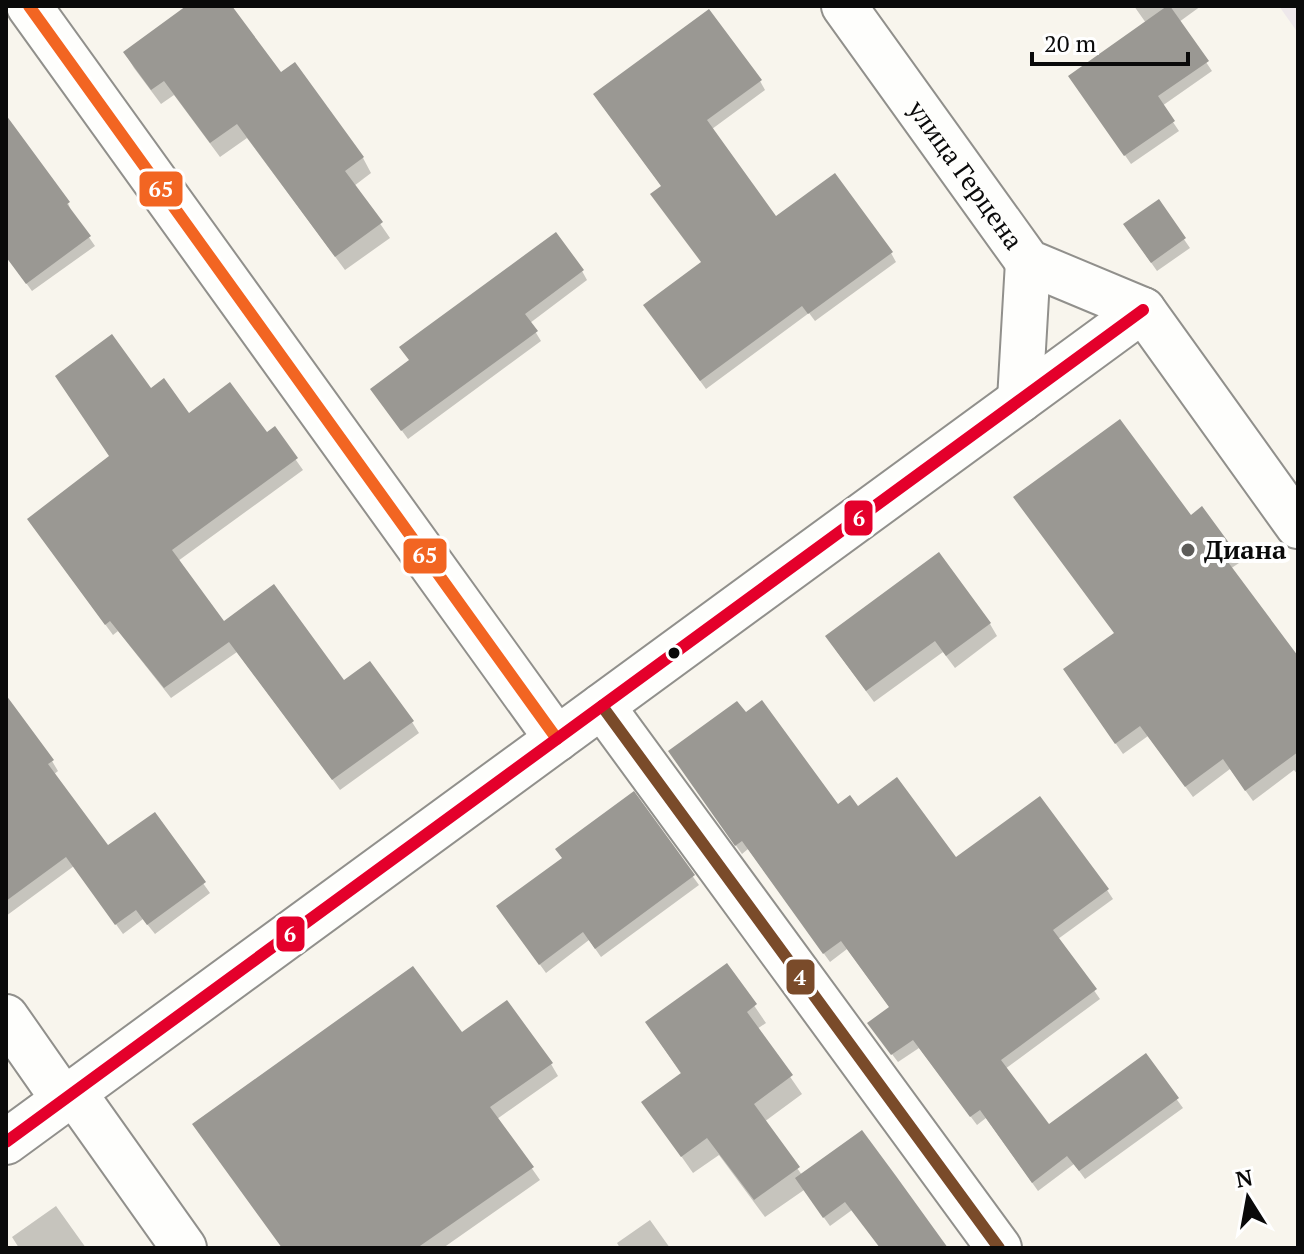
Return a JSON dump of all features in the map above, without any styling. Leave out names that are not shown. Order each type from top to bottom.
[{"type":"street","points":[[29,6],[557,739]]},
{"type":"street","name":"улица Герцена","points":[[844,6],[1028,262],[1143,310]]},
{"type":"street","points":[[1020,400],[1028,262]]},
{"type":"street","points":[[6,1142],[1143,310],[1298,526]]},
{"type":"street","points":[[602,706],[999,1248]]},
{"type":"street","points":[[6,1017],[184,1248]]},
{"type":"shaded area","points":[[1279,6],[1298,6],[1298,33]]},
{"type":"building","points":[[186,6],[232,6],[281,72],[295,62],[364,157],[345,171],[383,222],[335,257],[237,124],[210,143],[164,81],[151,90],[123,52]]},
{"type":"building","points":[[1167,6],[1209,61],[1158,96],[1175,121],[1124,156],[1068,76]]},
{"type":"building","points":[[709,9],[762,80],[707,120],[776,216],[835,173],[893,252],[808,314],[802,306],[700,381],[643,305],[701,262],[650,194],[661,186],[593,94]]},
{"type":"building","points":[[6,115],[91,236],[26,284],[6,257]]},
{"type":"building","points":[[1159,199],[1186,238],[1151,263],[1123,224]]},
{"type":"building","points":[[556,232],[584,270],[525,314],[538,331],[401,431],[370,389],[409,360],[399,347]]},
{"type":"building","points":[[112,334],[151,388],[164,378],[189,413],[230,382],[267,432],[275,426],[298,458],[172,550],[224,621],[274,584],[344,680],[370,661],[414,721],[332,780],[229,642],[164,688],[110,621],[105,625],[27,519],[109,456],[55,376]]},
{"type":"building","points":[[1120,419],[1191,515],[1202,506],[1235,551],[1225,558],[1298,656],[1298,752],[1245,791],[1223,759],[1185,787],[1140,726],[1115,744],[1063,669],[1114,633],[1013,497]]},
{"type":"building","points":[[939,552],[991,623],[946,656],[935,641],[866,691],[825,636]]},
{"type":"building","points":[[6,695],[54,760],[48,764],[108,845],[155,812],[206,882],[147,925],[136,910],[115,925],[66,857],[6,901]]},
{"type":"building","points":[[762,700],[838,804],[850,795],[858,806],[897,777],[956,857],[1040,796],[1109,889],[1053,930],[1097,989],[1001,1060],[1049,1124],[1146,1053],[1179,1098],[1079,1171],[1067,1156],[1032,1183],[980,1110],[970,1117],[913,1040],[891,1055],[867,1023],[889,1007],[841,941],[823,954],[742,841],[735,846],[668,751],[737,701],[746,712]]},
{"type":"building","points":[[634,791],[695,875],[595,949],[583,932],[539,965],[496,906],[562,858],[555,849]]},
{"type":"building","points":[[727,963],[757,1004],[747,1012],[793,1075],[754,1104],[800,1167],[754,1200],[707,1138],[681,1157],[641,1102],[681,1073],[645,1022]]},
{"type":"building","points":[[413,966],[462,1032],[507,1000],[553,1063],[490,1107],[534,1167],[417,1248],[282,1248],[192,1124]]},
{"type":"building","points":[[862,1130],[948,1248],[880,1248],[845,1202],[823,1218],[795,1178]]},
{"type":"transit line","name":"65","points":[[29,6],[557,739]]},
{"type":"transit line","name":"6","points":[[6,1142],[1143,310]]},
{"type":"transit line","name":"4","points":[[602,706],[999,1248]]},
{"type":"place","name":"Диана","points":[[1188,550]]}]
